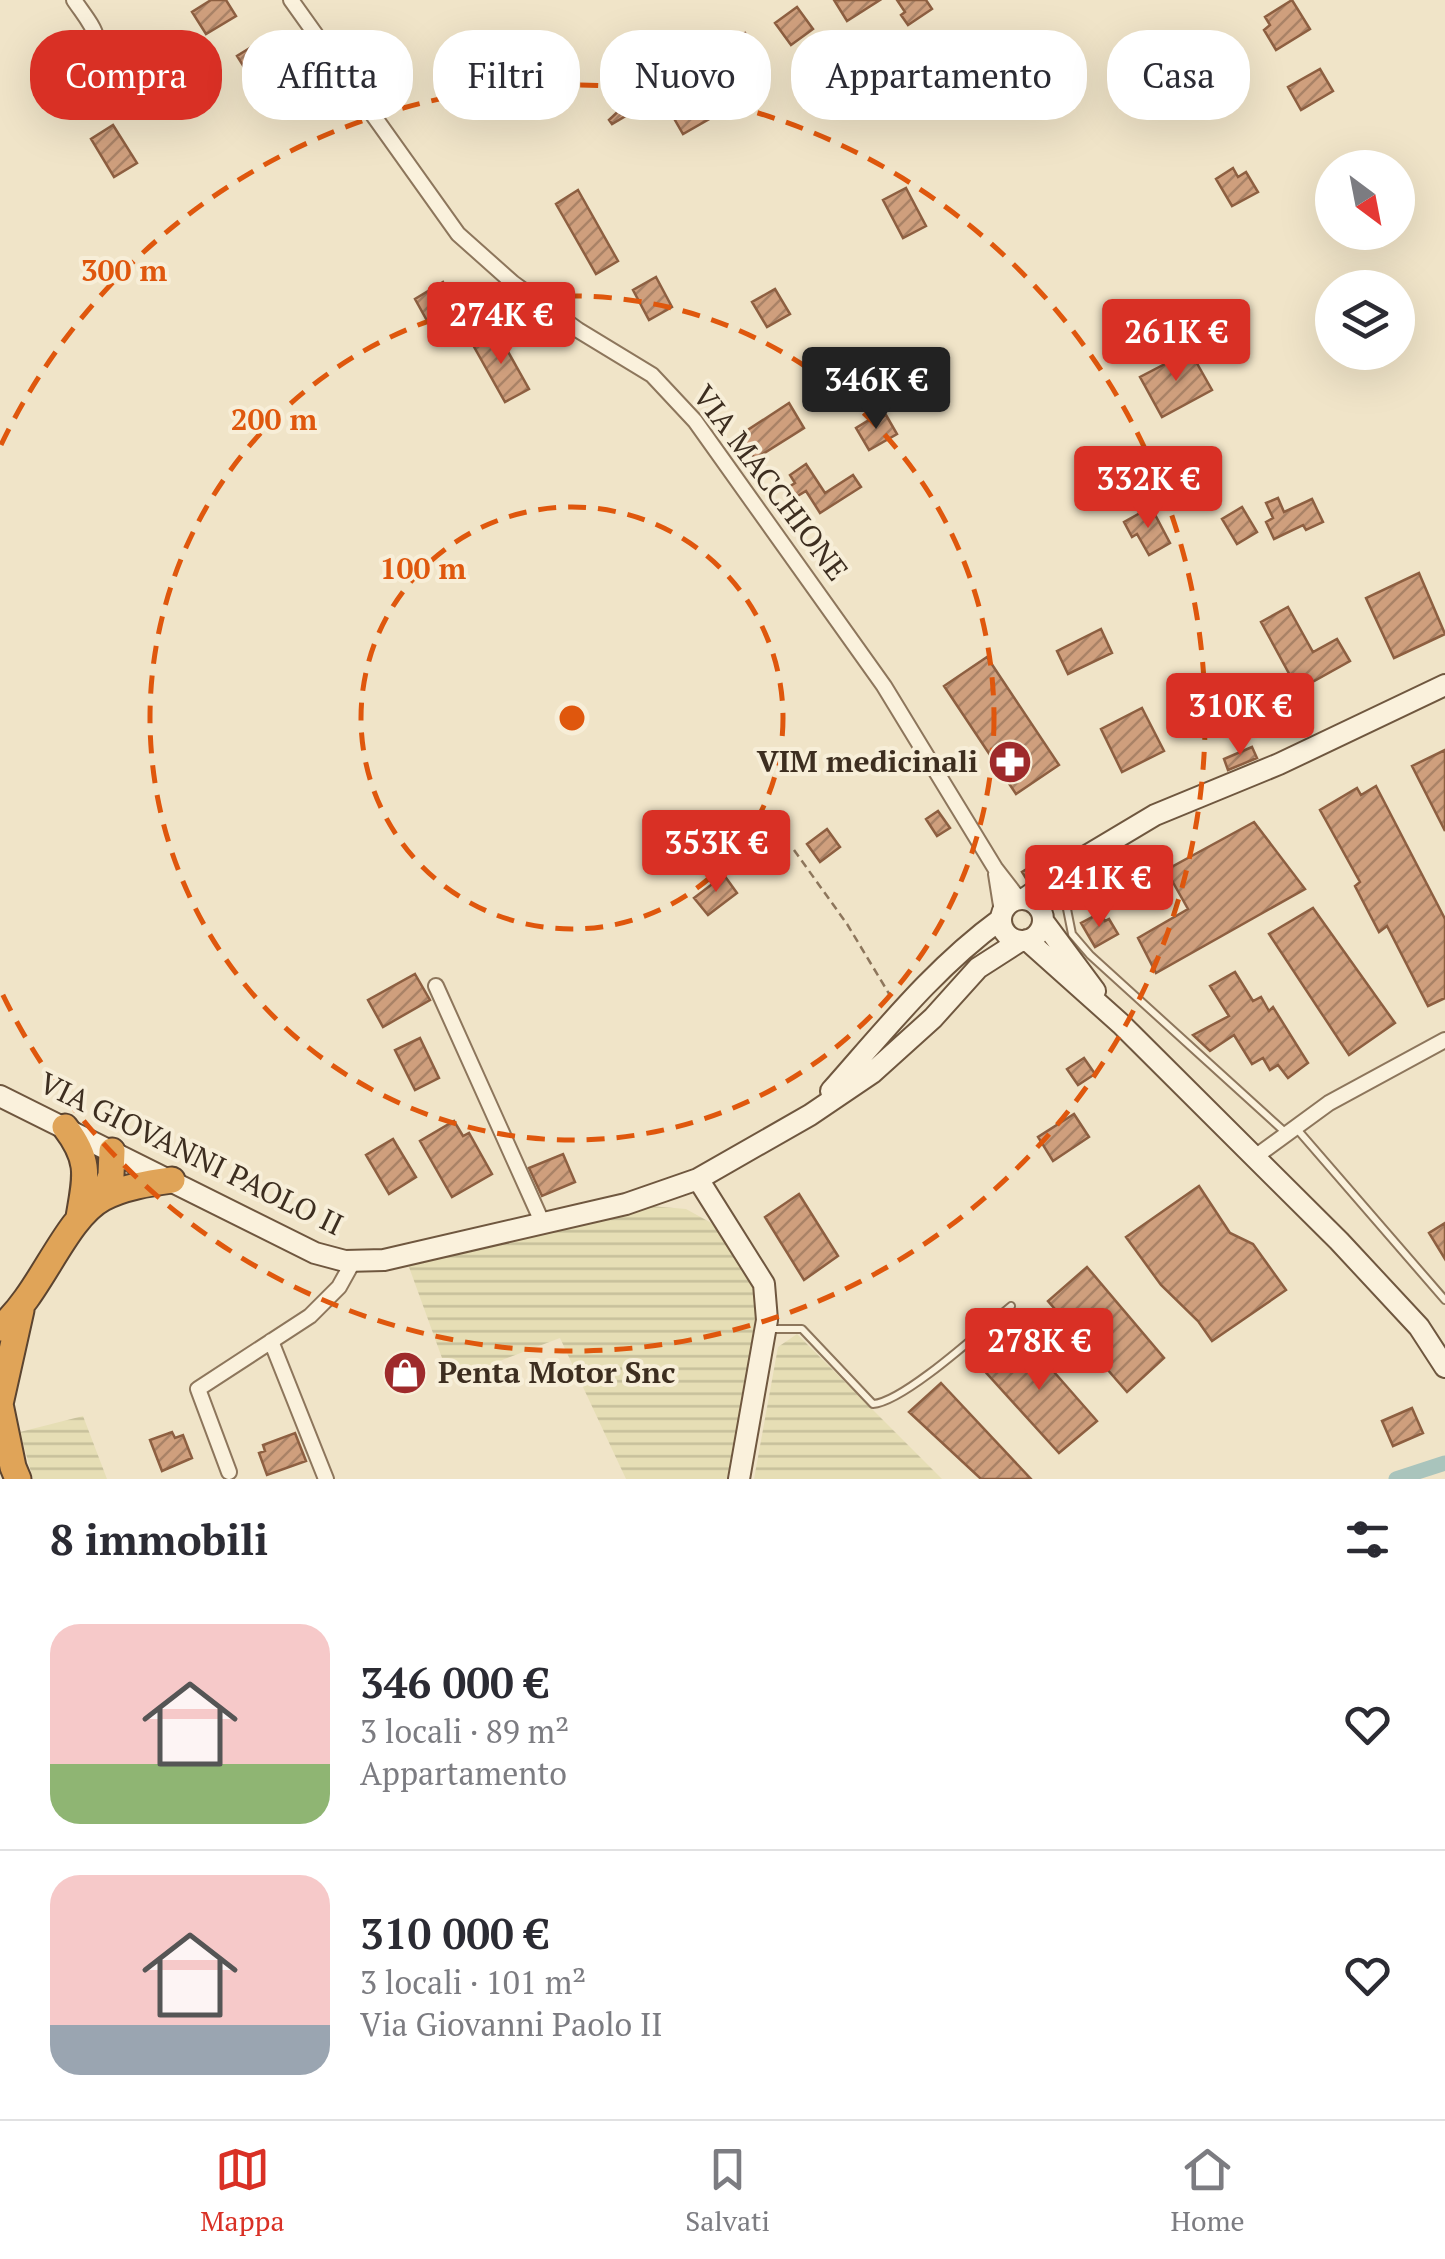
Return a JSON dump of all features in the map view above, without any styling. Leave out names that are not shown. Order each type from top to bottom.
[{"type":"highway","points":[[64,1128],[81,1148],[94,1192]]},
{"type":"highway","points":[[0,1328],[23,1305],[94,1192],[111,1175],[112,1151]]},
{"type":"highway","points":[[94,1192],[172,1180]]},
{"type":"highway","points":[[18,1479],[0,1404],[23,1305]]},
{"type":"street","points":[[74,0],[95,30]]},
{"type":"street","name":"VIA MACCHIONE","points":[[291,0],[458,234],[513,283],[578,330],[652,375],[695,422],[884,686],[995,868],[1011,907]]},
{"type":"street","points":[[1024,940],[1038,933],[1055,890],[1083,858],[1155,816],[1279,764],[1445,685]]},
{"type":"street","name":"VIA GIOVANNI PAOLO II","points":[[810,1115],[962,948],[1011,907],[1083,858]]},
{"type":"street","points":[[1121,1024],[1035,904],[1011,907],[1004,931],[1024,940],[1121,1024],[1256,1157],[1419,1327],[1445,1367]]},
{"type":"street","name":"VIA GIOVANNI PAOLO II","points":[[0,1096],[314,1252],[354,1260],[384,1260],[626,1204],[698,1179],[810,1115],[872,1073],[933,1018],[978,968],[1024,940]]},
{"type":"street","points":[[436,986],[543,1224]]},
{"type":"street","points":[[1256,1157],[1329,1103],[1445,1040]]},
{"type":"street","points":[[698,1179],[764,1284],[765,1330],[739,1479]]},
{"type":"street","points":[[229,1472],[198,1389],[310,1316],[340,1287],[354,1260]]},
{"type":"street","points":[[272,1341],[326,1479]]},
{"type":"lane","points":[[1082,889],[1067,909],[1072,934],[1090,955],[1291,1131],[1445,1300]]},
{"type":"lane","points":[[765,1330],[802,1330],[873,1404],[884,1404],[1011,1306]]},
{"type":"path","points":[[794,850],[902,1010]]},
{"type":"shaded area","points":[[626,1204],[686,1209],[735,1236],[764,1284],[739,1479],[626,1479],[560,1338],[450,1380],[405,1256]]},
{"type":"shaded area","points":[[797,1334],[942,1479],[754,1479],[778,1347]]},
{"type":"shaded area","points":[[83,1416],[107,1479],[33,1479],[20,1432]]},
{"type":"water","points":[[1160,320],[1165,321],[1163,328],[1169,339],[1137,358],[1131,340]]},
{"type":"building","points":[[211,0],[226,0],[236,16],[213,30],[203,30],[192,12]]},
{"type":"building","points":[[834,0],[880,0],[847,21]]},
{"type":"building","points":[[897,0],[926,0],[932,9],[908,25]]},
{"type":"building","points":[[1292,0],[1310,29],[1276,50],[1264,30],[1270,25],[1265,17]]},
{"type":"building","points":[[797,7],[813,29],[791,30],[791,45],[775,23]]},
{"type":"building","points":[[1320,69],[1333,91],[1301,110],[1288,87]]},
{"type":"building","points":[[675,120],[708,120],[683,134]]},
{"type":"building","points":[[113,125],[137,163],[114,177],[91,139]]},
{"type":"building","points":[[1233,168],[1238,177],[1246,172],[1258,192],[1232,206],[1216,179]]},
{"type":"building","points":[[906,188],[926,226],[903,238],[883,200]]},
{"type":"building","points":[[578,190],[618,261],[596,274],[556,204]]},
{"type":"building","points":[[656,277],[672,307],[649,320],[633,290]]},
{"type":"building","points":[[443,282],[458,309],[430,326],[415,299]]},
{"type":"building","points":[[775,289],[790,314],[767,327],[752,302]]},
{"type":"building","points":[[497,332],[529,389],[505,402],[473,345]]},
{"type":"building","points":[[1190,351],[1212,390],[1162,417],[1140,377]]},
{"type":"building","points":[[789,403],[804,428],[755,459],[740,435]]},
{"type":"building","points":[[886,415],[897,434],[869,450],[856,428]]},
{"type":"building","points":[[806,464],[825,493],[853,475],[861,487],[820,513],[806,491],[794,498],[787,488],[795,483],[790,475]]},
{"type":"building","points":[[1278,498],[1284,512],[1312,499],[1323,522],[1306,530],[1303,525],[1274,539],[1266,522],[1273,518],[1266,503]]},
{"type":"building","points":[[1151,507],[1170,543],[1149,555],[1137,534],[1132,537],[1124,522]]},
{"type":"building","points":[[1242,507],[1257,532],[1237,544],[1222,519]]},
{"type":"building","points":[[1419,573],[1445,634],[1394,658],[1366,598]]},
{"type":"building","points":[[1288,607],[1313,652],[1337,639],[1350,661],[1298,690],[1261,622]]},
{"type":"building","points":[[1101,629],[1112,653],[1068,674],[1057,651]]},
{"type":"building","points":[[987,657],[1059,765],[1016,794],[944,686]]},
{"type":"building","points":[[1142,708],[1164,751],[1122,772],[1101,729]]},
{"type":"building","points":[[1252,747],[1257,758],[1228,770],[1224,759]]},
{"type":"building","points":[[1445,750],[1445,831],[1412,766]]},
{"type":"building","points":[[1376,786],[1445,919],[1445,998],[1428,1006],[1387,926],[1379,932],[1355,886],[1360,882],[1320,810],[1357,788],[1361,795]]},
{"type":"building","points":[[938,811],[950,828],[937,836],[926,819]]},
{"type":"building","points":[[1254,822],[1305,889],[1156,973],[1138,938],[1188,909],[1166,870]]},
{"type":"building","points":[[766,823],[782,844],[754,867],[734,848]]},
{"type":"building","points":[[827,829],[840,847],[820,862],[807,844]]},
{"type":"building","points":[[1048,856],[1053,862],[1027,880],[1022,872]]},
{"type":"building","points":[[724,875],[737,893],[708,915],[694,898]]},
{"type":"building","points":[[1313,908],[1395,1023],[1349,1055],[1269,934]]},
{"type":"building","points":[[1100,913],[1118,934],[1095,947],[1081,923]]},
{"type":"building","points":[[1235,972],[1253,1001],[1261,997],[1269,1011],[1273,1007],[1308,1063],[1288,1078],[1278,1065],[1270,1070],[1263,1058],[1252,1064],[1234,1035],[1210,1051],[1193,1035],[1229,1016],[1210,986]]},
{"type":"building","points":[[415,974],[430,1000],[383,1027],[368,1000]]},
{"type":"building","points":[[420,1038],[439,1078],[415,1090],[395,1050]]},
{"type":"building","points":[[1084,1058],[1095,1074],[1078,1085],[1067,1069]]},
{"type":"building","points":[[1074,1114],[1089,1137],[1053,1161],[1038,1137]]},
{"type":"building","points":[[454,1121],[463,1136],[469,1133],[492,1174],[452,1197],[420,1141]]},
{"type":"building","points":[[393,1139],[416,1177],[389,1194],[366,1155]]},
{"type":"building","points":[[563,1154],[575,1182],[542,1196],[529,1168]]},
{"type":"building","points":[[1199,1186],[1230,1233],[1253,1244],[1286,1290],[1212,1341],[1198,1321],[1161,1285],[1126,1237]]},
{"type":"building","points":[[799,1194],[838,1256],[804,1280],[765,1217]]},
{"type":"building","points":[[1445,1223],[1445,1259],[1429,1233]]},
{"type":"building","points":[[1087,1267],[1164,1358],[1127,1392],[1048,1301]]},
{"type":"building","points":[[1019,1332],[1097,1421],[1059,1453],[981,1367]]},
{"type":"building","points":[[941,1383],[1031,1479],[981,1479],[909,1412]]},
{"type":"building","points":[[1412,1408],[1423,1433],[1393,1446],[1382,1421]]},
{"type":"building","points":[[172,1432],[175,1438],[183,1435],[192,1458],[162,1471],[150,1440]]},
{"type":"building","points":[[295,1433],[306,1461],[267,1475],[259,1453],[265,1451],[263,1445]]},
{"type":"waterway","points":[[1396,1479],[1445,1463]]},
{"type":"place","name":"VIM medicinali","points":[[1010,762]]},
{"type":"place","name":"Penta Motor Snc","points":[[405,1373]]}]
